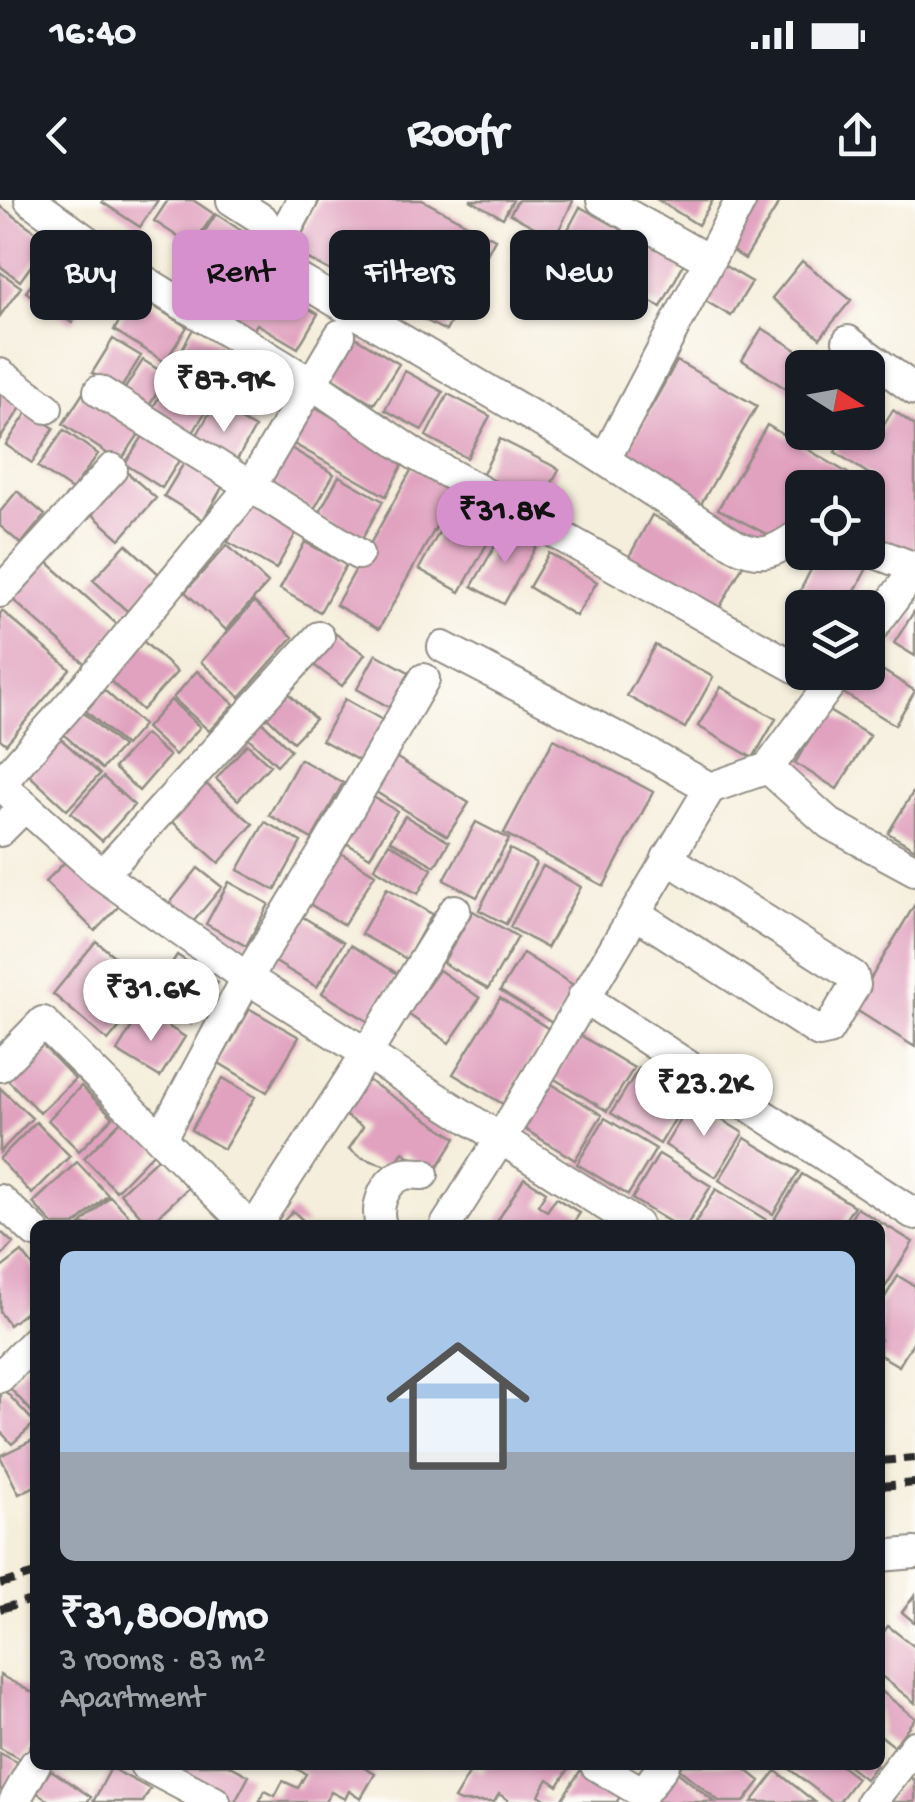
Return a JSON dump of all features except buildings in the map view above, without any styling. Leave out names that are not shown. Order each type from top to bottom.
[{"type":"street","points":[[30,200],[125,268],[311,383],[416,455],[785,656]]},
{"type":"street","points":[[232,200],[263,220]]},
{"type":"street","points":[[302,200],[274,254],[272,261],[276,266],[604,459],[751,554],[774,552],[785,545]]},
{"type":"street","points":[[602,200],[708,260]]},
{"type":"street","points":[[604,459],[741,200]]},
{"type":"street","points":[[340,335],[251,486],[0,784],[102,876],[247,978],[630,1220]]},
{"type":"street","points":[[848,341],[915,390]]},
{"type":"street","points":[[0,374],[47,408]]},
{"type":"street","points":[[99,391],[358,554]]},
{"type":"street","points":[[0,592],[112,469]]},
{"type":"street","points":[[885,557],[915,569],[885,610]]},
{"type":"street","points":[[102,876],[319,637]]},
{"type":"street","points":[[443,647],[710,788]]},
{"type":"street","points":[[160,1138],[247,978],[424,678]]},
{"type":"street","points":[[449,1220],[710,788],[768,768],[811,690]]},
{"type":"street","points":[[768,768],[830,824],[915,870]]},
{"type":"street","points":[[0,832],[25,806]]},
{"type":"street","points":[[635,912],[819,1032],[828,1030],[855,985],[853,976],[667,858]]},
{"type":"street","points":[[259,1220],[455,910]]},
{"type":"street","points":[[583,998],[914,1214]]},
{"type":"street","points":[[0,1066],[43,1022],[243,1220]]},
{"type":"street","points":[[379,1220],[377,1212],[392,1180],[407,1173],[423,1174]]},
{"type":"street","points":[[0,1200],[30,1227]]},
{"type":"street","points":[[0,1377],[30,1346]]},
{"type":"street","points":[[885,1556],[915,1553]]},
{"type":"street","points":[[871,1802],[915,1746]]},
{"type":"street","points":[[14,1802],[32,1770]]},
{"type":"street","points":[[159,1770],[215,1802]]},
{"type":"street","points":[[603,1770],[641,1798],[661,1770]]},
{"type":"railway","points":[[885,1461],[915,1458]]},
{"type":"railway","points":[[885,1486],[915,1483]]},
{"type":"railway","points":[[0,1584],[30,1575]]},
{"type":"railway","points":[[0,1609],[30,1600]]}]
